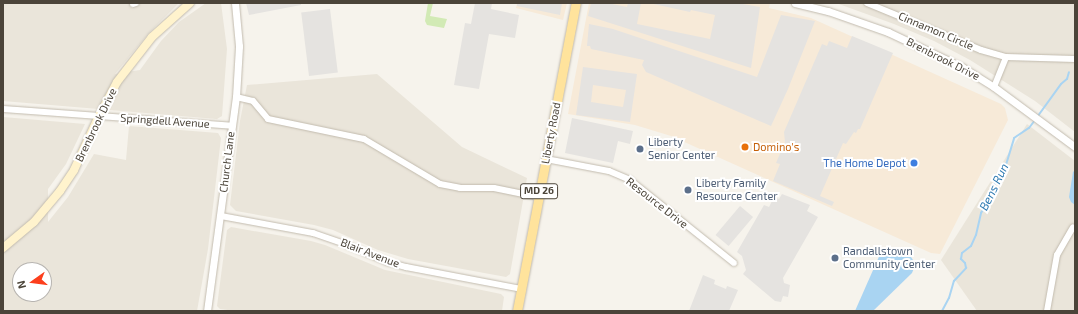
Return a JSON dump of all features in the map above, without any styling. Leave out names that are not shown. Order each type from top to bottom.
[{"type":"main road","name":"Brenbrook Drive","points":[[3,248],[34,222],[60,191],[86,146],[99,116],[117,82],[132,60],[152,37],[190,3]]},
{"type":"main road","name":"Liberty Road","points":[[517,311],[576,3]]},
{"type":"street","name":"Church Lane","points":[[231,3],[235,12]]},
{"type":"street","name":"Church Lane","points":[[207,311],[236,97],[239,46],[235,3]]},
{"type":"street","name":"Brenbrook Drive","points":[[795,3],[828,11],[888,32],[948,60],[994,87],[1075,147]]},
{"type":"street","name":"Cinnamon Circle","points":[[867,3],[961,43],[1006,57],[1075,59]]},
{"type":"street","points":[[994,87],[1006,57]]},
{"type":"street","points":[[236,97],[253,101],[268,119],[364,139],[440,184],[460,188],[494,188],[538,197]]},
{"type":"street","name":"Springdell Avenue","points":[[3,109],[232,126]]},
{"type":"street","name":"Resource Drive","points":[[546,159],[609,171],[630,180],[734,263]]},
{"type":"street","name":"Blair Avenue","points":[[221,216],[313,233],[347,245],[387,262],[406,267],[521,289]]},
{"type":"street","points":[[1047,311],[1057,256],[1073,227]]},
{"type":"shaded area","points":[[3,3],[179,3],[148,34],[115,74],[140,70],[161,41],[179,22],[206,3],[221,3],[227,49],[222,116],[217,119],[3,101]]},
{"type":"shaded area","points":[[246,3],[301,3],[301,5],[249,15]]},
{"type":"shaded area","points":[[475,3],[492,3],[491,9],[519,15],[515,38],[489,34],[479,89],[454,85],[465,23],[471,24]]},
{"type":"shaded area","points":[[517,3],[567,3],[563,20],[516,8]]},
{"type":"shaded area","points":[[517,3],[562,3],[560,15],[517,6]]},
{"type":"shaded area","points":[[589,3],[770,3],[769,8],[811,18],[1001,104],[1005,108],[1008,120],[940,254],[931,253],[671,136],[635,125],[568,114]]},
{"type":"shaded area","points":[[591,3],[607,3],[627,7],[628,3],[641,3],[637,24],[710,39],[715,15],[691,10],[690,12],[649,3],[737,3],[760,7],[751,68],[588,16]]},
{"type":"shaded area","points":[[836,3],[1075,3],[1075,132],[1035,101],[970,60],[934,41],[894,24]]},
{"type":"shaded area","points":[[330,9],[338,73],[309,76],[301,13]]},
{"type":"shaded area","points":[[781,15],[815,21],[788,89],[771,126],[646,72],[642,65],[644,60],[591,49],[590,46],[587,46],[589,24],[613,29],[757,77]]},
{"type":"shaded area","points":[[852,36],[893,53],[860,129],[858,129],[856,133],[854,132],[846,144],[843,143],[820,196],[834,202],[832,206],[773,181],[780,164],[776,163],[785,142],[784,132],[822,44],[827,46],[829,41],[847,48]]},
{"type":"shaded area","points":[[583,67],[637,74],[630,122],[576,115]],"holes":[[[593,85],[626,90],[623,107],[591,102]]]},
{"type":"shaded area","points":[[377,74],[462,147],[527,178],[510,274],[506,277],[408,259],[378,250],[333,230],[314,225],[236,211],[230,205],[240,121],[247,85]]},
{"type":"shaded area","points":[[3,117],[85,124],[66,164],[48,189],[48,222],[68,197],[94,154],[126,160],[129,126],[218,133],[221,138],[208,249],[197,311],[3,311]]},
{"type":"shaded area","points":[[572,118],[633,131],[630,144],[618,141],[613,163],[565,153]]},
{"type":"shaded area","points":[[1027,124],[1075,161],[1075,311],[977,311],[941,260]]},
{"type":"shaded area","points":[[782,194],[810,205],[807,211],[818,217],[783,278],[784,283],[790,285],[788,297],[783,296],[781,302],[775,301],[743,274],[746,270],[742,256],[737,252],[764,205],[769,207],[774,197],[779,199]]},
{"type":"shaded area","points":[[740,206],[753,217],[729,246],[716,235]]},
{"type":"shaded area","points":[[231,227],[311,241],[325,245],[385,270],[501,294],[504,297],[502,311],[235,311],[220,309],[217,306],[227,230]]},
{"type":"shaded area","points":[[703,275],[715,280],[714,284],[726,289],[727,286],[738,290],[729,311],[689,311]]},
{"type":"green space","points":[[428,3],[433,3],[430,16],[447,19],[444,28],[427,25],[425,21]]},
{"type":"water","points":[[1075,170],[1075,205],[1071,202],[1069,197],[1073,172]]},
{"type":"water","points":[[889,250],[911,257],[914,268],[912,273],[873,311],[855,311],[881,252]]},
{"type":"waterway","name":"Bens Run","points":[[942,311],[949,298],[954,281],[966,268],[965,263],[961,259],[962,253],[971,246],[976,235],[981,213],[989,200],[999,173],[1005,168],[1014,138],[1029,128],[1061,84],[1067,79],[1069,72]]},
{"type":"place","name":"Domino's","points":[[745,147]]},
{"type":"place","name":"Liberty Senior Center","points":[[640,149]]},
{"type":"place","name":"The Home Depot","points":[[914,163]]},
{"type":"place","name":"Liberty Family Resource Center","points":[[688,190]]},
{"type":"place","name":"Randallstown Community Center","points":[[835,258]]}]
